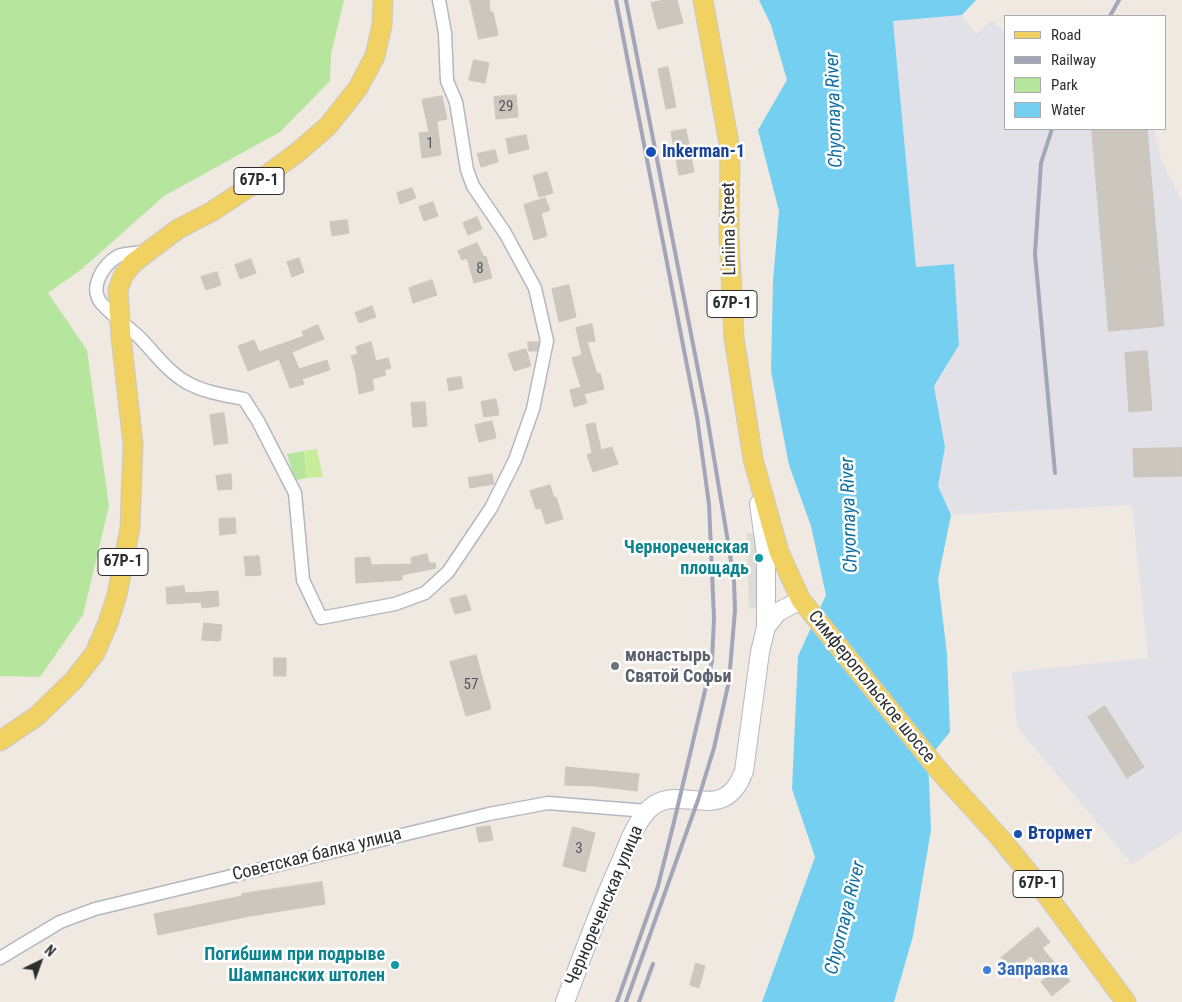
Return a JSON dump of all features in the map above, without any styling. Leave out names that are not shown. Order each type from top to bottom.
[{"type":"main road","name":"67Р-1","points":[[0,740],[37,716],[74,680],[95,653],[108,623],[117,595],[130,528],[134,444],[118,290],[123,276],[132,263],[178,229],[211,212],[260,180],[298,152],[328,126],[358,88],[375,56],[382,25],[383,0]]},
{"type":"main road","name":"Liniina Street","points":[[703,0],[730,149],[729,234],[734,338],[752,459],[779,552],[807,607]]},
{"type":"main road","points":[[647,811],[659,803],[668,800],[715,801],[730,795],[735,790],[744,771],[760,652],[766,627],[766,554],[752,459]]},
{"type":"main road","points":[[766,627],[778,612],[807,607]]},
{"type":"main road","name":"Симферопольское шоссе","points":[[807,607],[941,774],[1000,839],[1045,893],[1126,1002]]},
{"type":"main road","name":"Чернореченская улица","points":[[565,1002],[612,882],[630,842],[647,811]]},
{"type":"street","points":[[121,328],[139,337],[172,373],[186,382],[204,390],[244,399],[258,421],[295,493],[303,580],[320,618],[395,604],[425,592],[448,572],[491,508],[515,460],[533,409],[547,341],[535,288],[505,233],[473,186],[467,170],[456,102],[447,81],[445,33],[439,0]]},
{"type":"street","name":"Советская балка улица","points":[[0,958],[60,922],[95,909],[455,822],[548,803],[647,811]]},
{"type":"shaded area","points":[[962,15],[976,34],[992,20],[1004,31],[1004,130],[1154,130],[1161,159],[1182,201],[1182,832],[1132,864],[1017,727],[1012,672],[1148,658],[1132,505],[951,515],[938,486],[945,447],[934,386],[959,345],[954,264],[916,267],[893,21]]},
{"type":"shaded area","name":"Чернореченская площадь","points":[[747,532],[763,538],[776,577],[773,604],[749,609]]},
{"type":"green space","points":[[0,0],[344,0],[331,54],[330,81],[280,132],[164,196],[82,269],[48,293],[87,350],[109,506],[83,615],[40,677],[0,676]]},
{"type":"green space","points":[[317,449],[323,477],[307,478],[304,451]]},
{"type":"green space","points":[[304,451],[307,478],[295,480],[287,454]]},
{"type":"water","name":"Chyornaya River","points":[[759,0],[976,0],[962,15],[893,21],[916,267],[954,264],[959,345],[934,386],[945,447],[938,486],[951,515],[938,579],[947,654],[950,732],[928,759],[931,830],[913,936],[894,1002],[762,1002],[815,857],[792,789],[798,656],[826,595],[811,526],[789,465],[771,371],[773,281],[779,211],[758,130],[787,80],[771,25]]},
{"type":"building","points":[[470,0],[489,0],[490,12],[493,12],[498,35],[479,39]]},
{"type":"building","points":[[677,0],[683,23],[658,29],[651,3]]},
{"type":"building","points":[[474,60],[489,63],[485,83],[469,80]]},
{"type":"building","points":[[668,67],[676,107],[666,109],[658,69]]},
{"type":"building","points":[[516,95],[518,117],[496,119],[494,97]]},
{"type":"building","points":[[442,96],[447,119],[437,121],[441,155],[422,158],[419,133],[429,132],[422,100]]},
{"type":"building","points":[[686,129],[694,172],[679,175],[671,132]]},
{"type":"building","points":[[1092,130],[1147,130],[1164,326],[1109,331]]},
{"type":"building","points":[[526,135],[529,149],[509,154],[506,139]]},
{"type":"building","points":[[495,150],[498,162],[481,167],[477,154]]},
{"type":"building","points":[[547,172],[553,193],[539,197],[533,176]]},
{"type":"building","points":[[412,188],[416,198],[400,204],[397,193]]},
{"type":"building","points":[[545,198],[550,210],[541,213],[547,236],[534,240],[524,205]]},
{"type":"building","points":[[433,202],[438,216],[424,221],[419,207]]},
{"type":"building","points":[[477,217],[482,229],[468,235],[463,223]]},
{"type":"building","points":[[347,220],[349,233],[332,236],[330,222]]},
{"type":"building","points":[[477,243],[484,257],[486,256],[492,278],[474,283],[467,258],[462,260],[458,251]]},
{"type":"building","points":[[299,258],[304,272],[292,277],[287,262]]},
{"type":"building","points":[[251,259],[256,273],[240,279],[235,265]]},
{"type":"building","points":[[217,272],[221,285],[206,290],[201,277]]},
{"type":"building","points":[[432,280],[437,295],[413,303],[409,288]]},
{"type":"building","points":[[569,285],[576,317],[559,322],[552,289]]},
{"type":"building","points":[[372,306],[376,317],[359,323],[355,313]]},
{"type":"building","points":[[592,324],[595,341],[587,342],[597,374],[600,373],[604,389],[584,394],[587,403],[574,407],[570,390],[581,387],[572,358],[582,355],[576,328]]},
{"type":"building","points":[[318,325],[324,339],[292,352],[299,369],[327,360],[330,370],[302,379],[304,384],[290,388],[279,359],[248,371],[238,346],[254,340],[259,352],[304,336],[302,332]]},
{"type":"building","points":[[371,342],[376,361],[388,358],[391,368],[384,370],[386,375],[372,379],[374,390],[359,394],[351,356],[358,354],[356,347]]},
{"type":"building","points":[[528,342],[539,342],[537,351],[529,351]]},
{"type":"building","points":[[526,349],[531,366],[514,371],[508,354]]},
{"type":"building","points":[[1147,351],[1152,410],[1129,412],[1125,353]]},
{"type":"building","points":[[461,377],[463,388],[449,391],[447,379]]},
{"type":"building","points":[[496,399],[499,415],[484,417],[481,402]]},
{"type":"building","points":[[425,402],[427,426],[413,427],[411,403]]},
{"type":"building","points":[[224,413],[228,443],[214,445],[210,415]]},
{"type":"building","points":[[492,421],[496,438],[479,442],[475,425]]},
{"type":"building","points":[[595,423],[601,450],[612,447],[618,464],[593,472],[587,455],[592,453],[586,425]]},
{"type":"building","points":[[1182,448],[1182,476],[1134,477],[1133,449]]},
{"type":"building","points":[[231,474],[232,489],[218,490],[216,476]]},
{"type":"building","points":[[492,474],[494,484],[470,488],[468,478]]},
{"type":"building","points":[[550,485],[563,519],[546,524],[541,508],[536,509],[530,491]]},
{"type":"building","points":[[235,518],[236,533],[220,535],[219,519]]},
{"type":"building","points":[[427,554],[429,563],[435,563],[436,568],[402,575],[402,580],[356,583],[355,558],[370,557],[371,565],[412,564],[411,558]]},
{"type":"building","points":[[259,556],[261,575],[246,576],[244,557]]},
{"type":"building","points":[[184,586],[185,593],[218,591],[219,606],[202,608],[201,602],[167,604],[166,588]]},
{"type":"building","points":[[466,595],[471,610],[455,614],[450,599]]},
{"type":"building","points":[[204,623],[222,625],[220,641],[202,640]]},
{"type":"building","points":[[476,655],[491,709],[466,716],[450,662]]},
{"type":"building","points":[[274,658],[286,658],[286,676],[274,676]]},
{"type":"building","points":[[1105,706],[1144,767],[1127,778],[1088,717]]},
{"type":"building","points":[[566,767],[639,774],[637,791],[565,785]]},
{"type":"building","points":[[490,826],[493,840],[479,842],[476,828]]},
{"type":"building","points":[[573,827],[595,833],[585,872],[563,866]]},
{"type":"building","points":[[322,882],[325,904],[250,916],[158,935],[154,914],[242,896],[242,894]]},
{"type":"building","points":[[1038,927],[1050,942],[1042,948],[1070,981],[1052,996],[1041,982],[1048,976],[1031,956],[1012,971],[1001,958]]},
{"type":"building","points":[[696,963],[705,966],[699,988],[690,985]]},
{"type":"railway","points":[[616,0],[697,417],[709,504],[714,618],[712,661],[658,886],[617,1002]]},
{"type":"railway","points":[[626,0],[707,416],[734,581],[735,610],[729,681],[714,748],[698,800],[626,1002]]},
{"type":"railway","points":[[1111,15],[1119,0]]},
{"type":"railway","points":[[1052,130],[1041,163],[1035,254],[1055,473]]},
{"type":"railway","points":[[639,1002],[653,964]]},
{"type":"place","name":"Inkerman-1","points":[[651,152]]},
{"type":"place","name":"Чернореченская площадь","points":[[759,558]]},
{"type":"place","name":"монастырь Святой Софьи","points":[[615,666]]},
{"type":"place","name":"Втормет","points":[[1018,834]]},
{"type":"place","name":"Погибшим при подрыве Шампанских штолен","points":[[395,965]]},
{"type":"place","name":"Заправка","points":[[987,970]]}]
